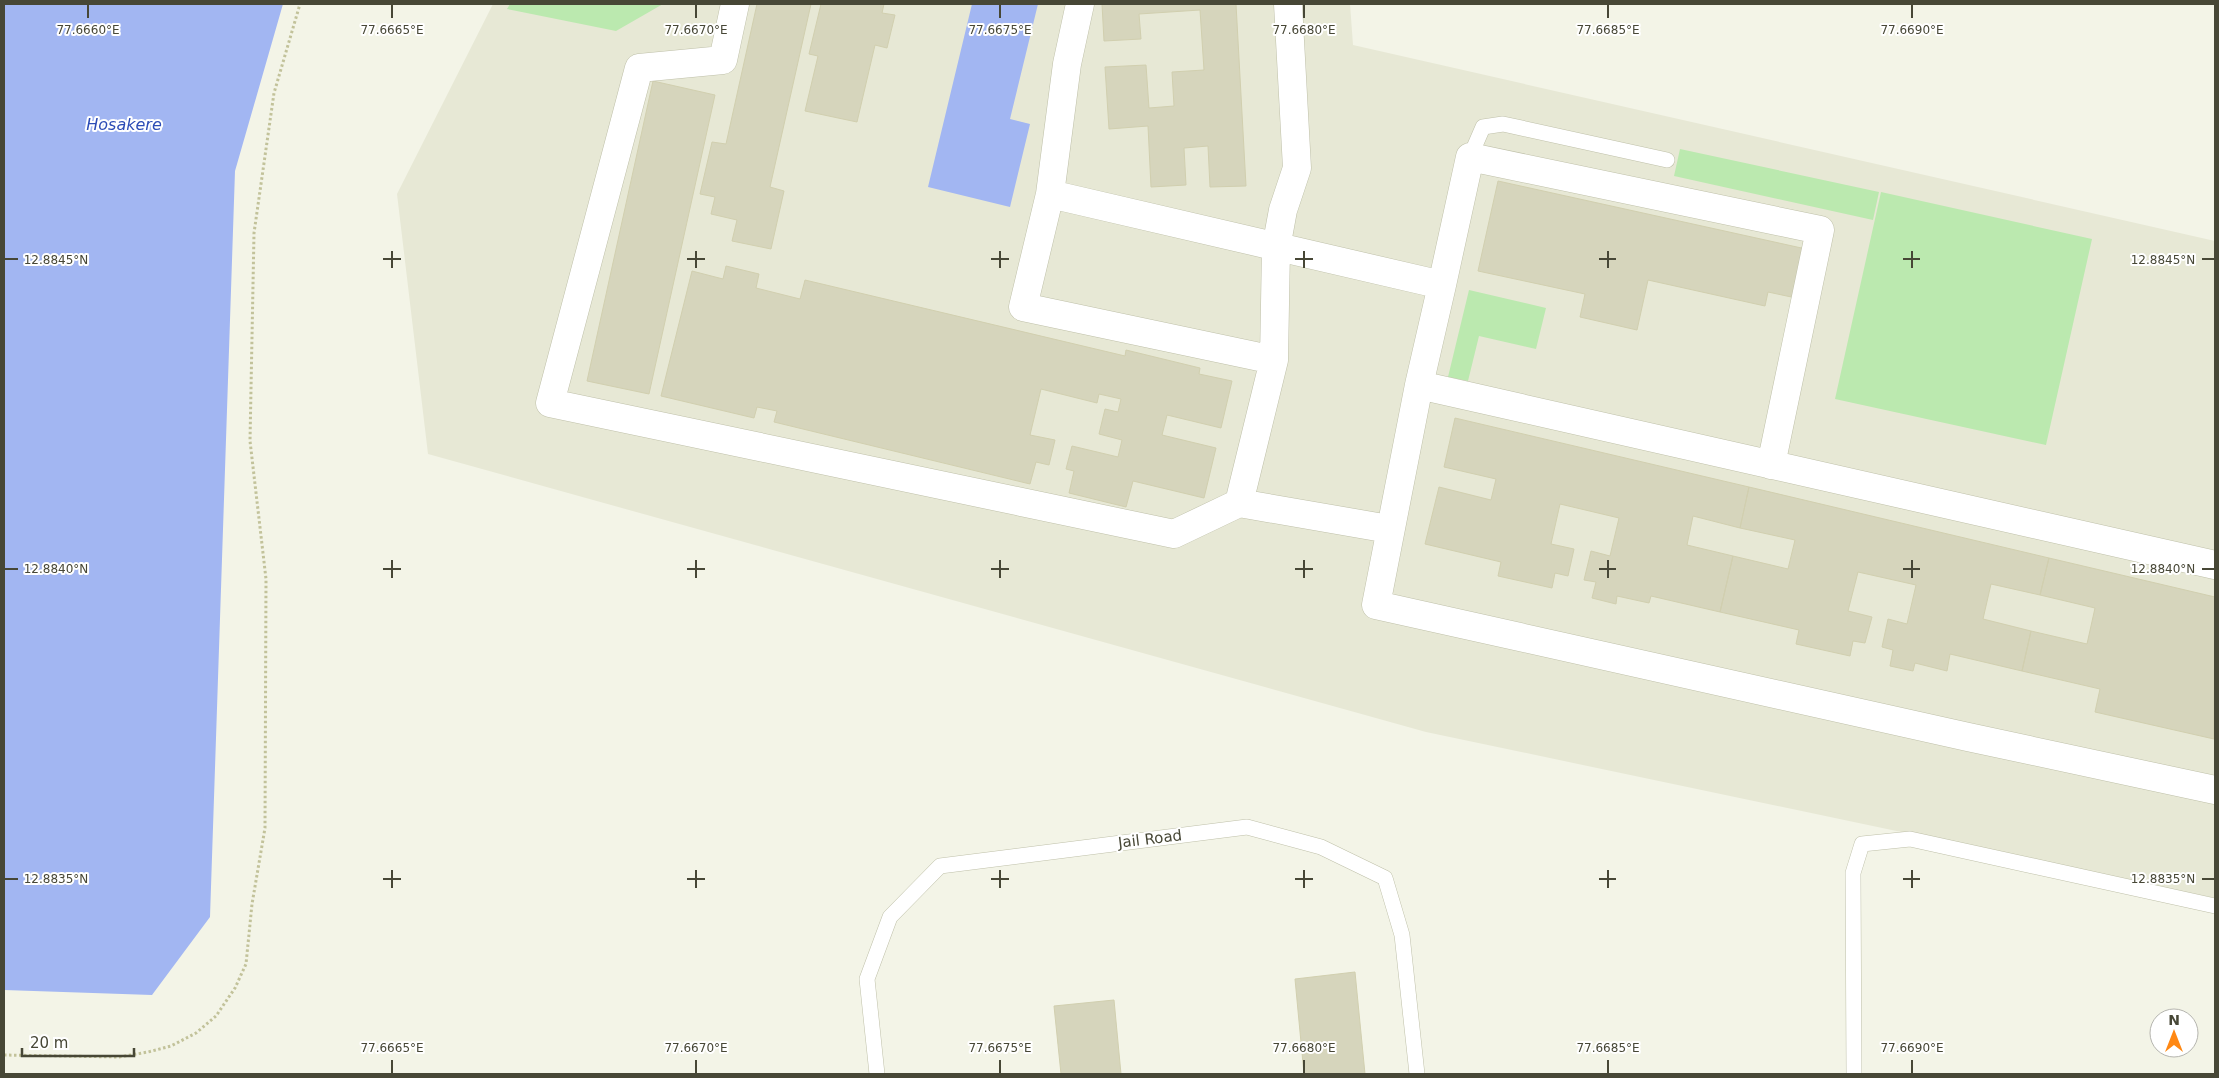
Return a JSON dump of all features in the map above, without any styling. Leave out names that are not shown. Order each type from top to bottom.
[{"type":"street","points":[[735,4],[723,60],[639,68],[550,403],[1174,534],[1239,503],[1390,530]]},
{"type":"street","points":[[1080,4],[1067,64],[1050,194],[1023,307],[1274,360]]},
{"type":"street","points":[[1239,503],[1274,360],[1276,248],[1283,210],[1297,168],[1288,4]]},
{"type":"street","points":[[1771,465],[1820,230],[1470,157],[1419,385],[1376,605],[1958,735],[2215,790]]},
{"type":"street","points":[[1050,194],[1442,285]]},
{"type":"street","points":[[1419,385],[2215,565]]},
{"type":"lane","points":[[1470,157],[1483,127],[1502,124],[1667,160]]},
{"type":"lane","name":"Jail Road","points":[[877,1074],[867,979],[890,917],[940,866],[1247,827],[1321,847],[1385,878],[1402,935],[1418,1074]]},
{"type":"lane","points":[[1854,1074],[1853,873],[1862,844],[1910,839],[2215,906]]},
{"type":"path","points":[[4,1055],[119,1057],[171,1046],[196,1032],[216,1016],[235,988],[246,964],[252,904],[265,828],[266,579],[250,442],[254,233],[274,93],[300,4]]},
{"type":"shaded area","points":[[493,4],[1350,4],[1353,45],[2215,241],[2215,898],[1426,732],[428,454],[397,194]]},
{"type":"green space","points":[[510,4],[663,4],[616,31],[507,9]]},
{"type":"green space","points":[[1680,149],[1879,192],[1873,220],[1674,176]]},
{"type":"green space","points":[[1881,192],[2092,239],[2046,445],[1835,399]]},
{"type":"green space","points":[[1469,290],[1546,308],[1536,349],[1479,336],[1468,381],[1448,377]]},
{"type":"water","name":"Hosakere","points":[[4,4],[283,4],[235,171],[210,917],[152,995],[4,990]]},
{"type":"water","points":[[972,4],[1038,4],[1010,119],[1030,124],[1010,207],[928,187]]},
{"type":"building","points":[[757,4],[811,4],[770,187],[784,191],[771,249],[732,241],[737,220],[711,214],[715,197],[700,194],[712,142],[726,144]]},
{"type":"building","points":[[821,4],[884,4],[882,13],[895,15],[887,48],[875,45],[857,122],[805,111],[818,56],[809,54]]},
{"type":"building","points":[[1102,4],[1236,4],[1246,186],[1210,187],[1208,146],[1184,148],[1186,185],[1151,187],[1148,126],[1109,129],[1105,67],[1146,65],[1149,108],[1174,106],[1172,72],[1204,70],[1200,10],[1139,14],[1141,39],[1104,41]]},
{"type":"building","points":[[653,81],[715,95],[649,394],[587,381]]},
{"type":"building","points":[[1498,181],[1806,249],[1796,298],[1768,292],[1765,306],[1648,280],[1637,330],[1580,317],[1585,294],[1478,271]]},
{"type":"building","points":[[726,266],[759,274],[756,288],[800,299],[805,280],[1125,356],[1126,350],[1200,368],[1199,374],[1232,381],[1221,428],[1167,415],[1162,435],[1216,448],[1204,498],[1133,481],[1126,507],[1069,493],[1074,471],[1066,469],[1072,446],[1118,457],[1122,440],[1099,434],[1105,409],[1118,412],[1121,399],[1099,394],[1097,403],[1041,389],[1030,435],[1055,440],[1049,465],[1036,462],[1030,484],[774,422],[777,411],[757,407],[754,418],[661,396],[692,271],[723,279]]},
{"type":"building","points":[[1455,418],[1749,487],[1740,528],[1693,516],[1687,545],[1733,556],[1720,612],[1651,596],[1649,603],[1617,596],[1616,604],[1592,598],[1596,582],[1584,580],[1591,551],[1610,556],[1619,518],[1560,504],[1551,544],[1574,549],[1568,576],[1555,573],[1552,588],[1498,576],[1501,562],[1425,544],[1439,487],[1491,500],[1496,479],[1444,467]]},
{"type":"building","points":[[1749,487],[2049,558],[2040,595],[1991,584],[1983,619],[2031,631],[2022,671],[1950,654],[1947,671],[1915,663],[1913,671],[1890,666],[1893,650],[1882,647],[1888,619],[1907,624],[1916,585],[1858,572],[1848,611],[1872,617],[1865,643],[1853,641],[1850,656],[1796,644],[1799,630],[1720,612],[1733,556],[1788,569],[1795,540],[1740,528]]},
{"type":"building","points":[[2049,558],[2215,597],[2214,739],[2095,712],[2100,689],[2022,671],[2031,631],[2087,644],[2095,608],[2040,595]]},
{"type":"building","points":[[1355,972],[1365,1074],[1304,1074],[1295,979]]},
{"type":"building","points":[[1114,1000],[1121,1074],[1061,1074],[1054,1006]]}]
